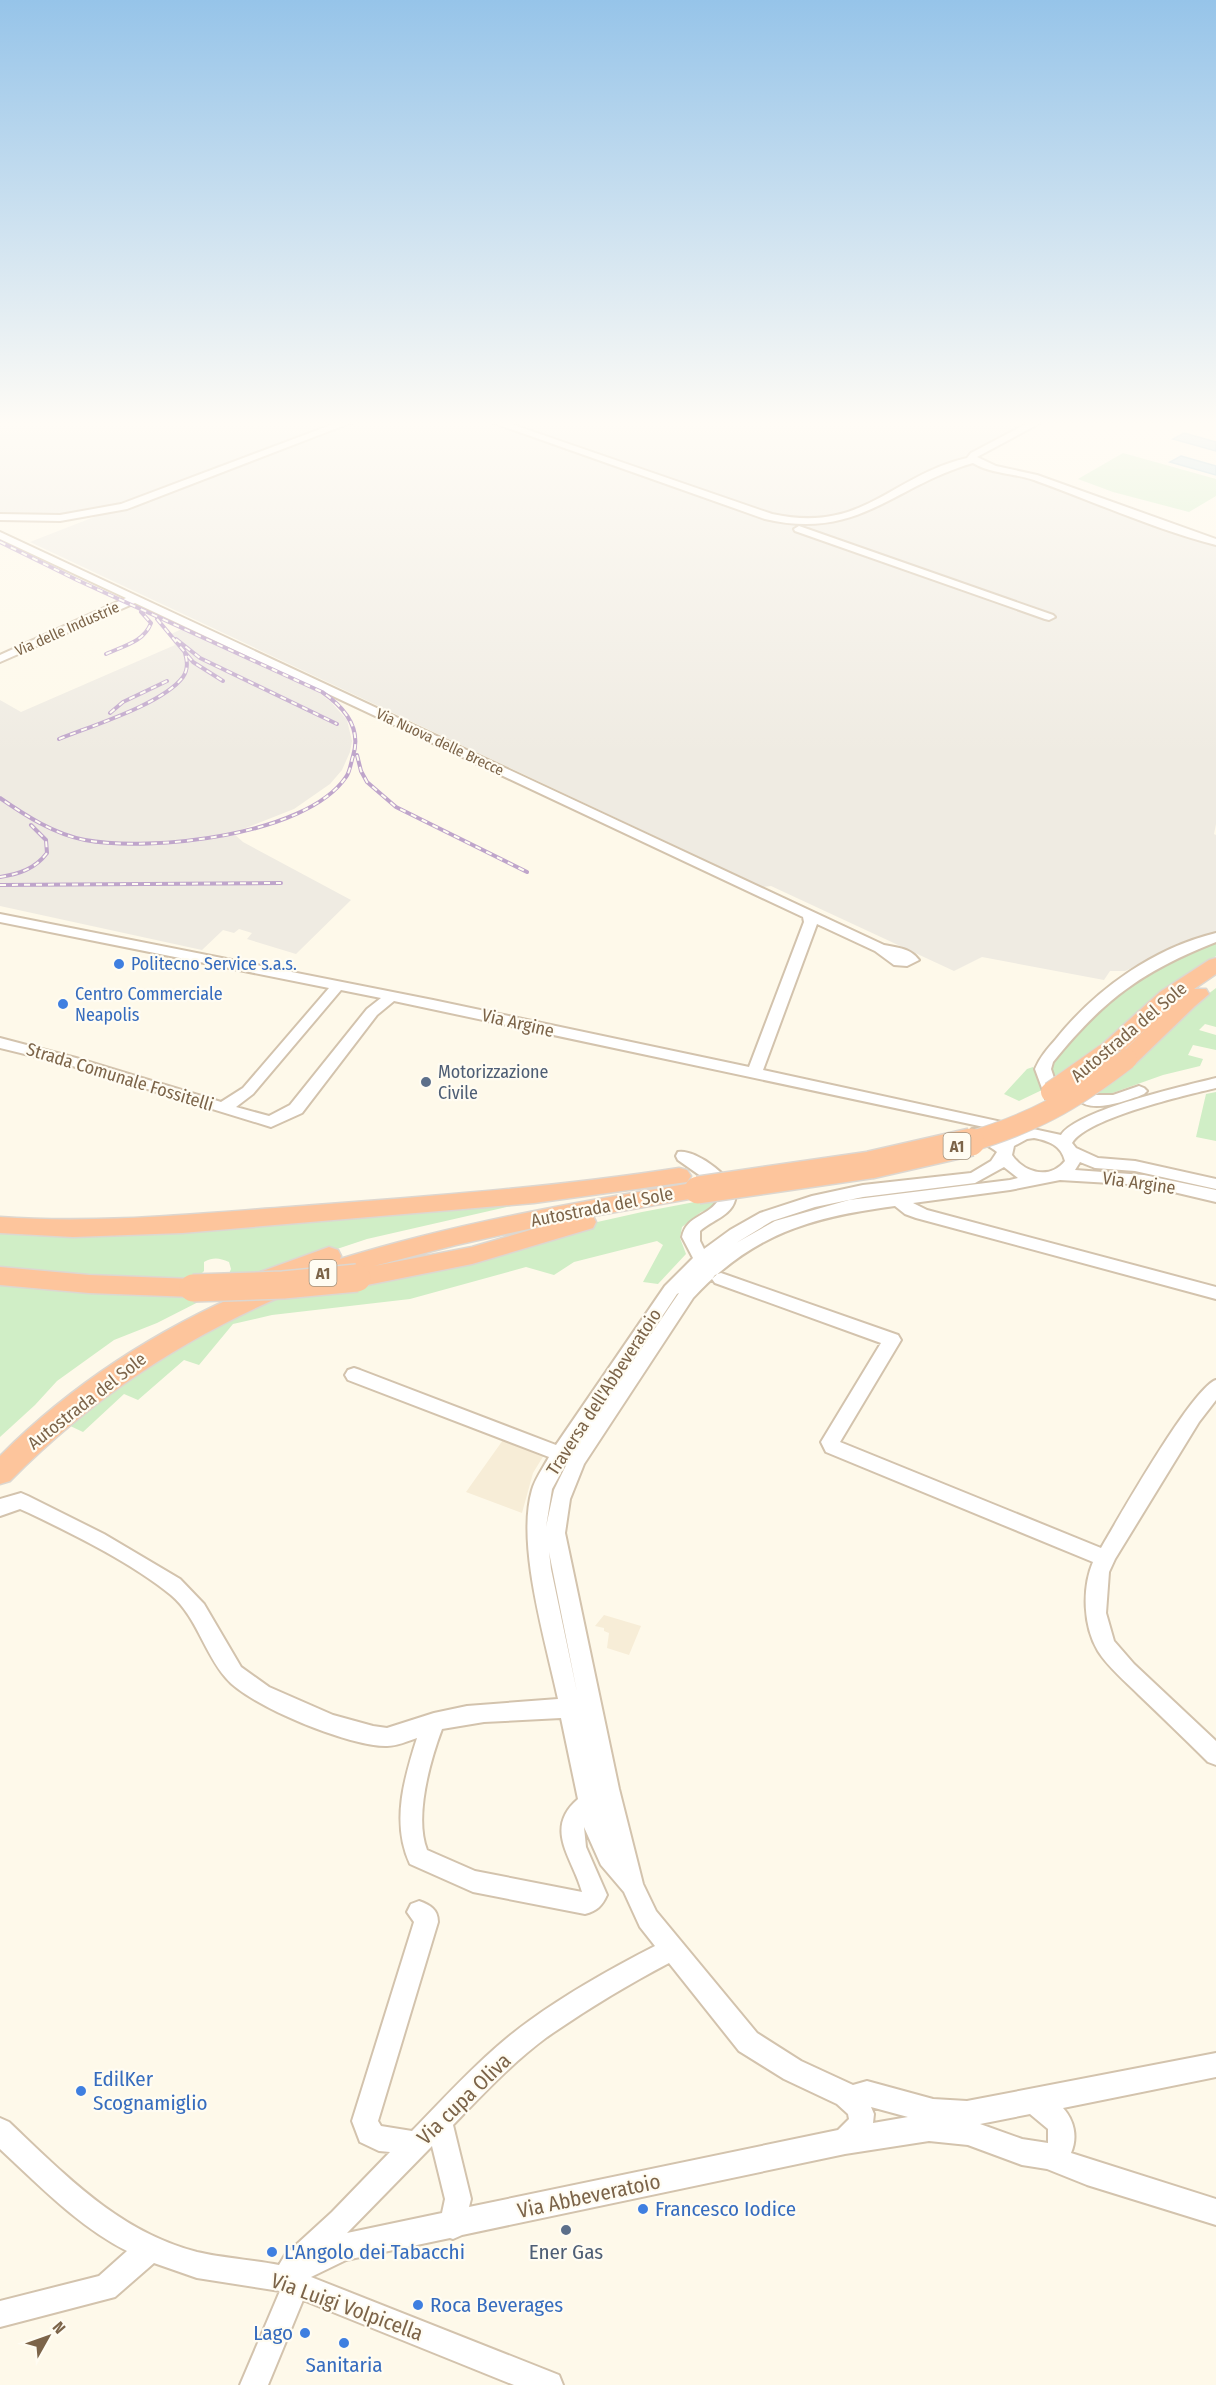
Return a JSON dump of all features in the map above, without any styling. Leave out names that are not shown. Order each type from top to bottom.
[{"type":"highway","name":"Autostrada del Sole","points":[[0,1450],[89,1374],[131,1346],[218,1299],[280,1273],[339,1254],[467,1221],[693,1179],[907,1158],[973,1143],[1037,1118],[1091,1087],[1168,997],[1216,964]]},
{"type":"highway","name":"Autostrada del Sole","points":[[1116,1057],[1216,981]]},
{"type":"highway","name":"Autostrada del Sole","points":[[0,1473],[56,1420],[107,1380],[154,1350],[249,1300],[348,1265],[478,1232],[601,1206],[693,1179]]},
{"type":"highway","points":[[0,1226],[126,1228],[500,1200],[693,1179]]},
{"type":"highway","points":[[0,1276],[89,1284],[193,1288],[283,1285],[357,1278],[423,1268],[481,1255],[631,1208],[693,1179]]},
{"type":"street","points":[[811,533],[1049,617]]},
{"type":"street","points":[[1187,533],[1216,542]]},
{"type":"street","name":"Via Nuova delle Brecce","points":[[0,535],[880,948]]},
{"type":"street","name":"Via delle Industrie","points":[[0,659],[134,599]]},
{"type":"street","points":[[754,1074],[812,922],[809,915]]},
{"type":"street","name":"Via Argine","points":[[0,918],[423,1002],[1036,1133]]},
{"type":"street","name":"Via Argine","points":[[0,926],[387,1002],[924,1119],[973,1131],[994,1141],[1004,1153]]},
{"type":"street","points":[[1087,1100],[1094,1108],[1095,1114],[1086,1123],[1065,1124],[1048,1115],[1045,1105],[1050,1090],[1043,1069],[1046,1061],[1101,997],[1152,963],[1216,937]]},
{"type":"street","name":"Strada Comunale Fossitelli","points":[[0,1043],[71,1060],[223,1108],[248,1091],[334,991]]},
{"type":"street","points":[[223,1108],[271,1122],[288,1115],[296,1109],[372,1012],[387,1002]]},
{"type":"street","points":[[1050,1090],[1069,1093],[1087,1100],[1114,1100],[1216,1072]]},
{"type":"street","points":[[1068,1148],[1056,1138],[1036,1133],[1014,1138],[1007,1143],[1004,1153],[1007,1162],[1020,1172],[1039,1178],[1060,1175],[1069,1169],[1073,1161],[1068,1148],[1070,1133],[1086,1123],[1156,1098],[1216,1083]]},
{"type":"street","points":[[1036,1133],[1048,1115]]},
{"type":"street","name":"Via Argine","points":[[1068,1148],[1095,1162],[1135,1166],[1216,1184]]},
{"type":"street","name":"Traversa dell'Abbeveratoio","points":[[632,1885],[616,1870],[602,1848],[589,1803],[542,1569],[536,1525],[542,1489],[560,1454],[671,1290],[703,1258],[736,1234],[766,1217],[812,1202],[863,1191],[975,1178],[997,1165],[1004,1153]]},
{"type":"street","name":"Via Argine","points":[[1060,1175],[1144,1180],[1216,1196]]},
{"type":"street","name":"Traversa dell'Abbeveratoio","points":[[850,2098],[797,2073],[748,2042],[648,1919],[632,1885],[608,1789],[555,1533],[562,1489],[582,1451],[681,1304],[709,1270],[738,1249],[781,1225],[849,1206],[1010,1185],[1039,1178]]},
{"type":"street","points":[[693,1179],[720,1179],[727,1192],[728,1200],[723,1208],[698,1222],[692,1231],[690,1237],[703,1258]]},
{"type":"street","points":[[899,1200],[911,1210],[922,1214],[1216,1293]]},
{"type":"street","points":[[721,1279],[892,1340],[830,1442],[833,1447],[1105,1558]]},
{"type":"street","points":[[354,1375],[560,1454]]},
{"type":"street","points":[[1216,1387],[1192,1416],[1105,1558],[1099,1572],[1096,1613],[1106,1646],[1127,1670],[1216,1755]]},
{"type":"street","points":[[0,1508],[4,1504],[21,1501],[118,1552],[164,1580],[184,1594],[234,1673],[247,1685],[295,1710],[350,1730],[385,1738],[434,1722],[478,1715],[570,1708]]},
{"type":"street","points":[[434,1722],[427,1738],[413,1803],[410,1837],[418,1857],[473,1881],[585,1903],[590,1902],[595,1895],[593,1884],[578,1855],[571,1827],[574,1815],[589,1803]]},
{"type":"street","points":[[416,2144],[379,2138],[369,2133],[365,2121],[426,1923],[426,1917],[419,1912]]},
{"type":"street","name":"Via cupa Oliva","points":[[288,2281],[341,2221],[477,2082],[537,2030],[617,1978],[671,1950]]},
{"type":"street","points":[[845,2140],[857,2130],[860,2122],[861,2113],[850,2098],[867,2094],[947,2114],[967,2115],[1036,2103],[1216,2065]]},
{"type":"street","points":[[1056,2139],[1069,2095]]},
{"type":"street","points":[[1036,2103],[1056,2139],[1087,2172],[1216,2212]]},
{"type":"street","points":[[439,2121],[458,2199],[453,2226]]},
{"type":"street","name":"Via Abbeveratoio","points":[[288,2281],[344,2247],[453,2226],[845,2140],[903,2131],[942,2128],[1056,2139]]},
{"type":"street","name":"Via Luigi Volpicella","points":[[0,2131],[65,2193],[115,2231],[150,2249],[197,2265],[288,2281],[549,2385]]},
{"type":"street","points":[[0,2314],[106,2288],[150,2249]]},
{"type":"street","points":[[254,2385],[288,2281]]},
{"type":"shaded area","points":[[52,533],[1189,533],[1216,543],[1216,824],[1214,834],[1216,835],[1216,931],[1125,971],[1110,971],[1104,980],[982,957],[954,971],[771,886],[763,887],[30,542]]},
{"type":"shaded area","points":[[184,628],[318,692],[331,702],[347,720],[352,741],[350,752],[342,770],[330,784],[294,809],[233,833],[243,842],[351,900],[296,954],[247,939],[252,933],[239,929],[234,933],[223,930],[202,950],[0,906],[0,700],[21,712],[175,645],[169,635]]},
{"type":"shaded area","points":[[503,1440],[544,1455],[533,1473],[522,1513],[466,1492]]},
{"type":"shaded area","points":[[604,1615],[641,1626],[629,1655],[607,1648],[609,1633],[604,1631],[604,1628],[595,1626]]},
{"type":"green space","points":[[1216,942],[1216,956],[1174,983],[1096,1051],[1056,1080],[1050,1071],[1052,1064],[1070,1040],[1105,1003],[1164,964]]},
{"type":"green space","points":[[1216,988],[1216,1027],[1205,1024],[1199,1030],[1216,1035],[1216,1050],[1193,1045],[1188,1055],[1203,1059],[1200,1066],[1163,1075],[1104,1096],[1095,1094],[1187,1010]]},
{"type":"green space","points":[[1033,1067],[1042,1090],[1019,1101],[1004,1094],[1027,1069]]},
{"type":"green space","points":[[1216,1092],[1216,1141],[1196,1137],[1206,1094]]},
{"type":"green space","points":[[721,1197],[714,1208],[701,1212],[682,1227],[680,1238],[686,1254],[658,1284],[643,1282],[663,1245],[657,1241],[574,1262],[554,1275],[526,1267],[410,1299],[272,1315],[233,1324],[199,1365],[184,1360],[138,1400],[124,1394],[83,1432],[66,1424],[133,1373],[246,1311],[308,1287],[642,1212]]},
{"type":"green space","points":[[524,1203],[367,1239],[247,1279],[228,1276],[231,1269],[229,1262],[216,1259],[204,1262],[204,1271],[194,1281],[82,1277],[0,1270],[0,1232],[132,1234]]},
{"type":"green space","points":[[0,1282],[216,1293],[157,1323],[114,1340],[57,1381],[0,1437]]},
{"type":"railway","points":[[0,542],[77,580],[322,692],[344,711],[355,736],[355,746],[346,777],[326,797],[297,813],[263,826],[225,835],[148,844],[85,840],[51,829],[0,798]]},
{"type":"railway","points":[[106,654],[132,643],[143,635],[151,623],[141,612]]},
{"type":"railway","points":[[157,619],[185,652]]},
{"type":"railway","points":[[176,639],[200,658],[337,724]]},
{"type":"railway","points":[[59,739],[126,713],[173,687],[183,677],[187,667],[185,652]]},
{"type":"railway","points":[[185,652],[193,662],[223,681]]},
{"type":"railway","points":[[110,713],[123,702],[167,681]]},
{"type":"railway","points":[[357,755],[361,771],[367,782],[396,807],[527,872]]},
{"type":"railway","points":[[0,877],[26,870],[47,853],[46,840],[31,825]]},
{"type":"railway","points":[[0,885],[281,883]]},
{"type":"place","name":"Politecno Service s.a.s.","points":[[119,964]]},
{"type":"place","name":"Centro Commerciale Neapolis","points":[[63,1004]]},
{"type":"place","name":"Motorizzazione Civile","points":[[426,1082]]},
{"type":"place","name":"EdilKer Scognamiglio","points":[[81,2091]]},
{"type":"place","name":"Francesco Iodice","points":[[643,2209]]},
{"type":"place","name":"Ener Gas","points":[[566,2230]]},
{"type":"place","name":"L'Angolo dei Tabacchi","points":[[272,2252]]},
{"type":"place","name":"Roca Beverages","points":[[418,2305]]},
{"type":"place","name":"Lago","points":[[305,2333]]},
{"type":"place","name":"Sanitaria","points":[[344,2343]]}]
